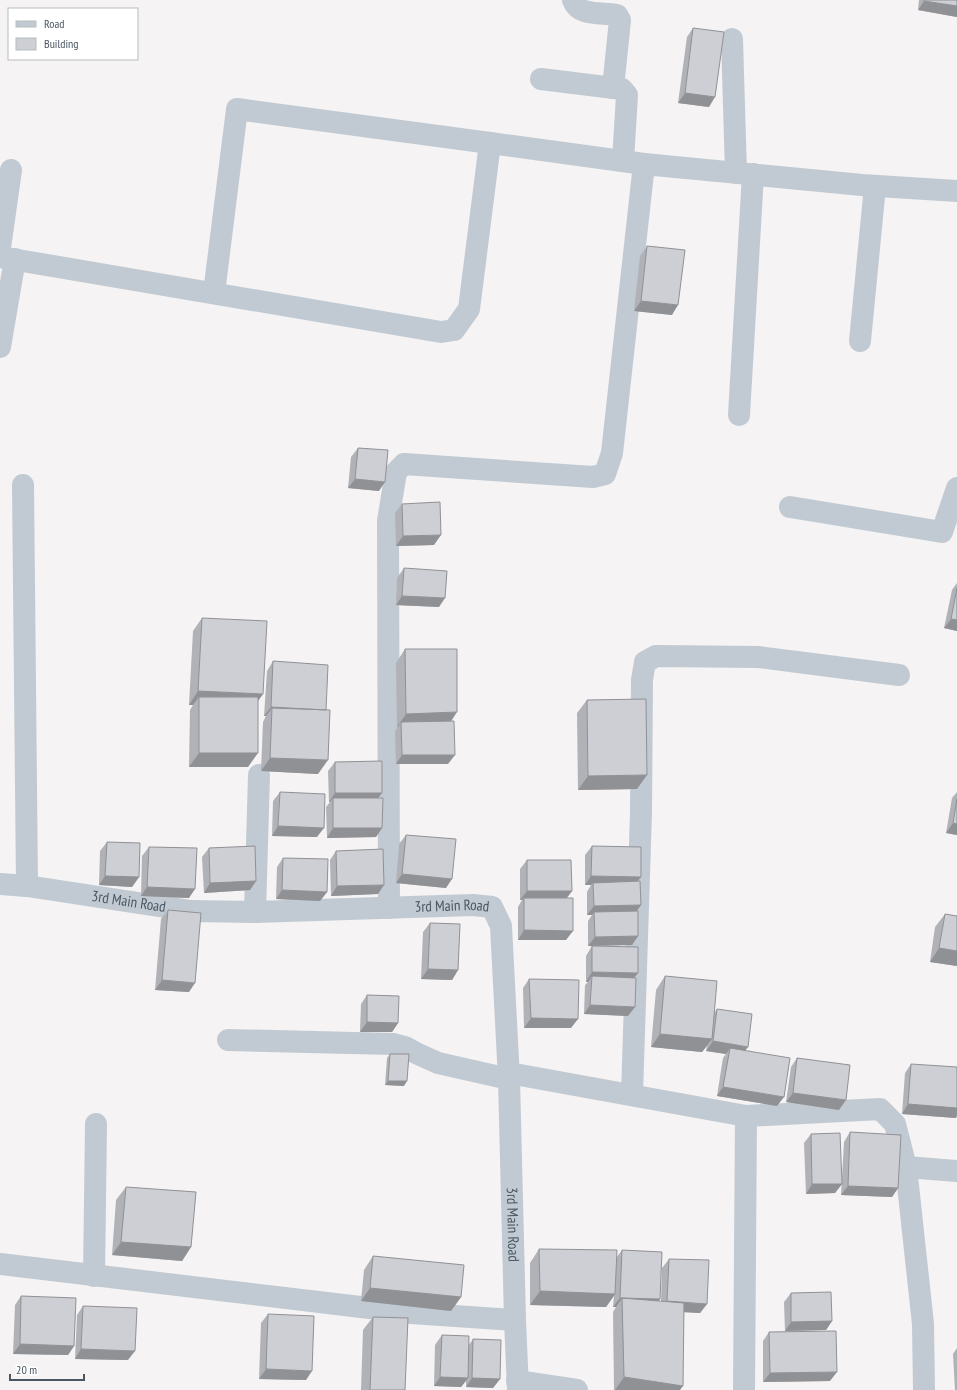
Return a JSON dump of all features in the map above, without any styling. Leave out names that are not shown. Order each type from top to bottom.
[{"type":"street","points":[[573,0],[579,9],[585,12],[617,15],[620,20],[613,88]]},
{"type":"street","points":[[732,39],[745,174],[739,415]]},
{"type":"street","points":[[389,908],[388,521],[396,472],[404,464],[593,477],[605,474],[612,453],[634,162],[627,95],[622,89],[541,80]]},
{"type":"street","points":[[214,293],[237,109],[634,162],[875,186],[957,191]]},
{"type":"street","points":[[5,255],[441,332],[454,330],[469,309],[490,143]]},
{"type":"street","points":[[0,347],[11,170]]},
{"type":"street","points":[[860,341],[875,186]]},
{"type":"street","points":[[24,485],[27,886]]},
{"type":"street","points":[[790,507],[942,532],[957,488]]},
{"type":"street","points":[[632,1095],[642,812],[642,680],[646,662],[656,656],[758,657],[899,674]]},
{"type":"street","points":[[255,912],[259,775]]},
{"type":"street","name":"3rd Main Road","points":[[0,884],[27,886],[191,911],[255,912],[473,905],[492,907],[501,926],[509,1076],[518,1385]]},
{"type":"street","points":[[228,1040],[394,1044],[405,1047],[438,1063],[509,1076],[632,1095],[746,1116],[880,1109],[895,1124],[906,1167],[923,1324],[924,1390]]},
{"type":"street","points":[[744,1390],[746,1116]]},
{"type":"street","points":[[94,1276],[96,1124]]},
{"type":"street","points":[[906,1167],[957,1171]]},
{"type":"street","points":[[0,1264],[411,1313],[515,1320]]},
{"type":"street","points":[[518,1385],[577,1390]]},
{"type":"building","points":[[957,0],[957,6],[924,1]]},
{"type":"building","points":[[693,28],[724,32],[715,97],[685,93]]},
{"type":"building","points":[[647,246],[685,250],[678,305],[641,301]]},
{"type":"building","points":[[358,448],[388,450],[385,482],[355,479]]},
{"type":"building","points":[[440,502],[441,535],[403,536],[402,504]]},
{"type":"building","points":[[404,568],[447,571],[445,598],[402,596]]},
{"type":"building","points":[[957,588],[957,620],[951,619]]},
{"type":"building","points":[[202,618],[267,621],[263,694],[198,691]]},
{"type":"building","points":[[405,649],[457,649],[457,712],[406,714]]},
{"type":"building","points":[[273,661],[328,665],[326,710],[271,707]]},
{"type":"building","points":[[199,697],[258,697],[258,753],[199,753]]},
{"type":"building","points":[[646,699],[647,775],[588,776],[587,700]]},
{"type":"building","points":[[272,708],[330,710],[328,760],[270,758]]},
{"type":"building","points":[[454,721],[455,755],[402,755],[401,722]]},
{"type":"building","points":[[382,761],[382,793],[335,793],[335,762]]},
{"type":"building","points":[[280,792],[325,794],[324,828],[278,826]]},
{"type":"building","points":[[333,798],[383,798],[382,828],[333,828]]},
{"type":"building","points":[[957,799],[957,824],[953,823]]},
{"type":"building","points":[[406,835],[456,839],[452,879],[402,874]]},
{"type":"building","points":[[107,842],[140,843],[139,877],[105,876]]},
{"type":"building","points":[[255,846],[256,881],[210,883],[209,848]]},
{"type":"building","points":[[592,846],[641,847],[641,877],[591,876]]},
{"type":"building","points":[[149,847],[197,848],[195,889],[147,887]]},
{"type":"building","points":[[383,849],[384,885],[337,886],[336,851]]},
{"type":"building","points":[[283,858],[328,859],[327,892],[282,890]]},
{"type":"building","points":[[527,860],[571,860],[572,891],[527,891]]},
{"type":"building","points":[[640,881],[641,905],[594,906],[593,883]]},
{"type":"building","points":[[524,898],[573,898],[573,931],[524,930]]},
{"type":"building","points":[[168,910],[201,913],[195,983],[162,980]]},
{"type":"building","points":[[638,911],[638,936],[595,937],[594,912]]},
{"type":"building","points":[[945,914],[957,916],[957,951],[939,948]]},
{"type":"building","points":[[430,923],[460,924],[458,970],[428,969]]},
{"type":"building","points":[[592,946],[638,947],[638,973],[592,972]]},
{"type":"building","points":[[592,976],[636,978],[635,1007],[590,1005]]},
{"type":"building","points":[[665,976],[717,981],[712,1039],[660,1034]]},
{"type":"building","points":[[529,979],[579,980],[578,1019],[531,1018]]},
{"type":"building","points":[[367,995],[399,996],[398,1023],[367,1022]]},
{"type":"building","points":[[717,1009],[752,1014],[748,1047],[713,1041]]},
{"type":"building","points":[[730,1048],[790,1058],[784,1097],[723,1087]]},
{"type":"building","points":[[390,1054],[409,1054],[407,1081],[388,1081]]},
{"type":"building","points":[[797,1058],[850,1065],[846,1100],[793,1093]]},
{"type":"building","points":[[911,1064],[957,1067],[957,1108],[908,1104]]},
{"type":"building","points":[[850,1132],[901,1135],[898,1188],[848,1186]]},
{"type":"building","points":[[840,1133],[842,1184],[812,1184],[811,1134]]},
{"type":"building","points":[[126,1187],[196,1192],[191,1247],[121,1242]]},
{"type":"building","points":[[539,1249],[617,1250],[615,1294],[540,1291]]},
{"type":"building","points":[[622,1250],[662,1252],[660,1299],[620,1298]]},
{"type":"building","points":[[373,1256],[464,1265],[461,1297],[370,1288]]},
{"type":"building","points":[[669,1259],[709,1260],[707,1304],[667,1301]]},
{"type":"building","points":[[831,1292],[832,1321],[791,1322],[791,1293]]},
{"type":"building","points":[[21,1296],[76,1298],[74,1346],[20,1344]]},
{"type":"building","points":[[622,1298],[684,1303],[683,1386],[624,1377]]},
{"type":"building","points":[[83,1306],[137,1308],[135,1351],[81,1349]]},
{"type":"building","points":[[268,1314],[314,1316],[312,1371],[266,1369]]},
{"type":"building","points":[[373,1317],[408,1318],[405,1390],[370,1390]]},
{"type":"building","points":[[836,1331],[837,1372],[770,1373],[769,1332]]},
{"type":"building","points":[[442,1335],[469,1336],[468,1378],[440,1377]]},
{"type":"building","points":[[473,1339],[501,1340],[500,1379],[472,1378]]}]
